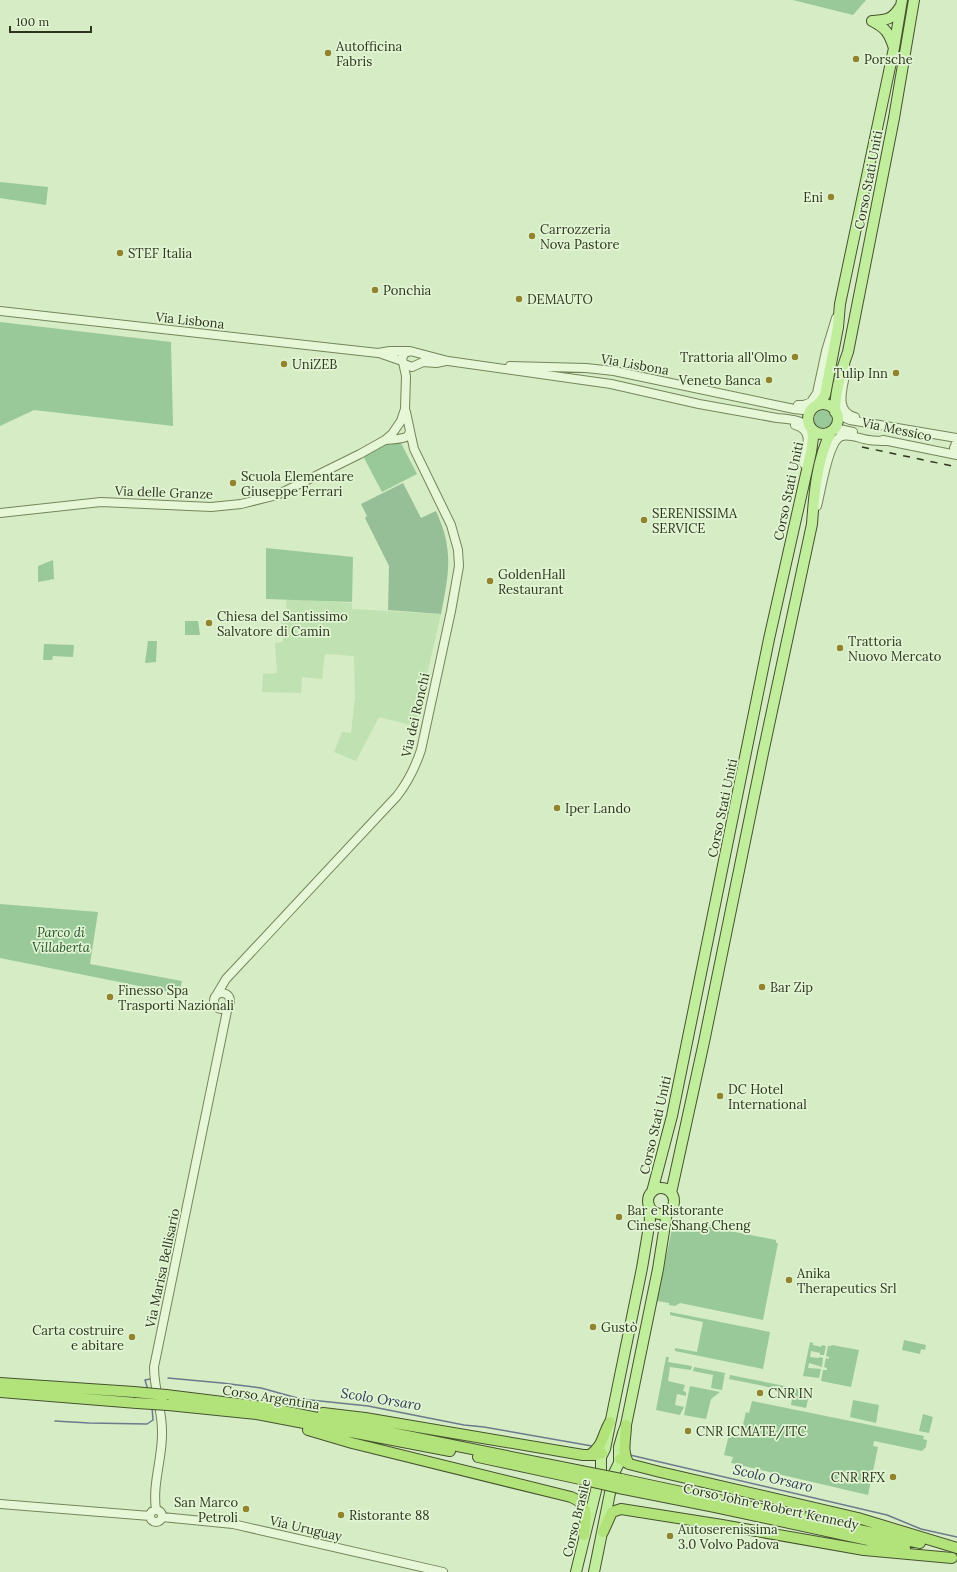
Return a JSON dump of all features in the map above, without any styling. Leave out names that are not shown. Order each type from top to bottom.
[{"type":"highway","name":"Corso Argentina","points":[[0,1383],[134,1392],[212,1409],[279,1418],[580,1475]]},
{"type":"highway","name":"Corso Argentina","points":[[0,1392],[137,1402],[167,1400],[238,1404],[367,1427],[580,1475]]},
{"type":"highway","points":[[238,1404],[275,1405],[365,1418],[602,1458]]},
{"type":"highway","points":[[212,1409],[295,1426],[352,1443],[571,1497],[580,1501],[585,1509],[586,1519],[584,1535]]},
{"type":"highway","points":[[590,1455],[601,1444],[606,1428],[610,1422]]},
{"type":"highway","points":[[626,1424],[624,1448],[625,1456],[629,1464]]},
{"type":"highway","points":[[620,1456],[629,1464],[858,1518],[956,1554]]},
{"type":"highway","name":"Corso John e Robert Kennedy","points":[[580,1475],[618,1480],[956,1554]]},
{"type":"highway","points":[[603,1532],[612,1512],[622,1509],[864,1550],[956,1554]]},
{"type":"main road","name":"Corso Stati Uniti","points":[[836,413],[836,396],[841,372],[848,352],[904,63],[914,0]]},
{"type":"main road","points":[[904,63],[919,0]]},
{"type":"main road","name":"Corso Stati Uniti","points":[[815,407],[825,395],[838,327],[840,304],[894,48],[902,2]]},
{"type":"main road","points":[[894,48],[887,32],[882,26],[872,21],[889,19],[896,14],[902,2]]},
{"type":"main road","points":[[826,405],[831,407],[836,413],[837,423],[831,431],[821,434],[811,428],[808,417],[815,407],[826,405]]},
{"type":"main road","name":"Corso Stati Uniti","points":[[652,1192],[672,1116],[769,639],[812,443],[811,428]]},
{"type":"main road","name":"Corso Stati Uniti","points":[[671,1193],[812,524],[814,499],[822,453],[831,431]]},
{"type":"main road","points":[[602,1458],[642,1268],[650,1220],[649,1205],[649,1197],[652,1192],[660,1188],[671,1193],[674,1199],[673,1205],[667,1212],[661,1214],[655,1212],[649,1205]]},
{"type":"main road","points":[[618,1480],[623,1433],[658,1269],[667,1212]]},
{"type":"main road","points":[[602,1458],[612,1448],[620,1456]]},
{"type":"main road","name":"Corso Brasile","points":[[576,1572],[602,1458]]},
{"type":"main road","name":"Corso Brasile","points":[[594,1572],[604,1521],[618,1480]]},
{"type":"street","points":[[752,400],[768,400],[800,405],[811,402],[817,393],[826,352],[840,304]]},
{"type":"street","name":"Via Lisbona","points":[[0,311],[378,353],[403,362],[409,367],[423,362],[436,363],[448,361]]},
{"type":"street","name":"Via Lisbona","points":[[378,353],[390,351],[411,352],[448,361],[611,384],[699,404],[797,421],[805,423],[811,428]]},
{"type":"street","points":[[403,362],[403,355],[411,352],[418,358],[416,365]]},
{"type":"street","points":[[848,352],[841,400],[842,407],[850,416],[888,427]]},
{"type":"street","name":"Via delle Granze","points":[[403,362],[407,392]]},
{"type":"street","name":"Via delle Granze","points":[[0,513],[101,502],[211,507],[263,500],[290,490],[385,440],[398,427],[405,409],[407,392],[416,365]]},
{"type":"street","name":"Via Lisbona","points":[[497,367],[557,366],[614,371],[799,409],[815,407]]},
{"type":"street","name":"Via delle Granze","points":[[405,409],[410,429]]},
{"type":"street","name":"Via Messico","points":[[836,413],[850,420],[957,439],[954,448],[957,455]]},
{"type":"street","points":[[777,418],[800,426],[806,433],[808,442],[803,469],[801,494]]},
{"type":"street","points":[[405,424],[410,429],[408,436],[401,438],[397,436],[398,427],[405,424]]},
{"type":"street","name":"Via dei Ronchi","points":[[217,994],[222,984],[230,975],[377,819],[406,785],[415,768],[421,750],[451,611],[459,566],[457,542],[451,525],[414,449],[410,429]]},
{"type":"street","name":"Via Messico","points":[[831,431],[839,429],[957,455]]},
{"type":"street","points":[[812,524],[834,441],[839,437],[846,435],[869,440],[888,441]]},
{"type":"street","name":"Via delle Granze","points":[[385,440],[401,438]]},
{"type":"street","name":"Via dei Ronchi","points":[[401,438],[414,449]]},
{"type":"street","points":[[228,996],[223,993],[217,994],[214,1000],[215,1005],[222,1009],[228,1006],[230,1001],[228,996],[230,975]]},
{"type":"street","name":"Via Marisa Bellisario","points":[[153,1513],[162,1432],[162,1423],[154,1377],[154,1367],[228,1006]]},
{"type":"street","name":"Via Marisa Bellisario","points":[[218,1008],[223,1033]]},
{"type":"street","name":"Via Uruguay","points":[[0,1504],[153,1513],[151,1519],[155,1522],[160,1520],[162,1517],[233,1524],[443,1572]]},
{"type":"green space","points":[[793,0],[866,0],[853,15]]},
{"type":"green space","points":[[0,182],[48,187],[46,205],[0,198]]},
{"type":"green space","points":[[0,322],[171,342],[173,426],[34,410],[0,426]]},
{"type":"green space","points":[[823,410],[829,413],[832,419],[829,425],[823,428],[817,425],[814,419],[817,413]]},
{"type":"green space","points":[[394,439],[399,441],[402,445],[417,474],[382,492],[363,456]]},
{"type":"green space","points":[[403,483],[421,518],[436,511],[446,538],[448,550],[448,574],[441,614],[388,610],[389,566],[365,518],[367,516],[361,504]]},
{"type":"green space","points":[[266,548],[353,557],[352,602],[266,599]]},
{"type":"green space","points":[[53,560],[54,579],[38,582],[38,566]]},
{"type":"green space","points":[[286,599],[352,603],[352,609],[441,614],[415,726],[379,717],[356,761],[334,752],[342,732],[351,733],[355,698],[354,656],[325,654],[322,679],[302,677],[301,693],[262,692],[263,674],[277,673],[275,643],[283,642],[281,618],[287,616]]},
{"type":"green space","points":[[185,621],[198,621],[200,635],[185,635]]},
{"type":"green space","points":[[148,641],[157,641],[156,662],[145,663]]},
{"type":"green space","points":[[44,644],[74,645],[73,657],[53,656],[52,660],[43,660]]},
{"type":"green space","name":"Parco di Villaberta","points":[[0,904],[98,912],[90,964],[182,981],[179,994],[0,958]]},
{"type":"green space","points":[[679,1221],[776,1240],[776,1243],[778,1243],[763,1320],[680,1303],[675,1306],[669,1305],[669,1303],[657,1301],[673,1224]]},
{"type":"green space","points":[[670,1312],[770,1332],[763,1369],[675,1351],[675,1348],[697,1352],[703,1322],[670,1315]]},
{"type":"green space","points":[[904,1340],[926,1345],[925,1350],[921,1349],[920,1354],[902,1350]]},
{"type":"green space","points":[[810,1342],[813,1343],[813,1345],[821,1347],[822,1345],[826,1346],[824,1355],[811,1351],[810,1357],[823,1358],[822,1367],[809,1363],[808,1368],[821,1369],[819,1378],[803,1376]]},
{"type":"green space","points":[[832,1345],[859,1350],[851,1387],[821,1381],[823,1370],[827,1370],[827,1368],[824,1367],[826,1358],[829,1359],[829,1357],[826,1356],[828,1346]]},
{"type":"green space","points":[[666,1357],[669,1357],[668,1362],[692,1366],[691,1370],[670,1367],[668,1381],[685,1385],[683,1391],[686,1392],[686,1396],[677,1394],[675,1405],[684,1407],[680,1415],[656,1410]]},
{"type":"green space","points":[[694,1367],[725,1373],[722,1390],[711,1388],[713,1375],[693,1371]]},
{"type":"green space","points":[[730,1375],[810,1391],[806,1408],[791,1405],[793,1392],[729,1379]]},
{"type":"green space","points":[[690,1386],[720,1392],[711,1399],[706,1419],[684,1415]]},
{"type":"green space","points":[[853,1400],[879,1405],[876,1423],[850,1417]]},
{"type":"green space","points":[[752,1401],[924,1436],[923,1439],[927,1440],[926,1447],[922,1451],[874,1441],[873,1446],[878,1447],[868,1495],[731,1463],[733,1457],[724,1455],[729,1435],[740,1437],[746,1412],[749,1413]]},
{"type":"green space","points":[[923,1414],[933,1417],[929,1433],[919,1431]]},
{"type":"waterway","name":"Scolo Orsaro","points":[[168,1378],[261,1388],[301,1399],[368,1406],[464,1425],[484,1427],[592,1446]]},
{"type":"waterway","name":"Scolo Orsaro","points":[[148,1390],[145,1380],[150,1379]]},
{"type":"waterway","name":"Scolo Orsaro","points":[[55,1421],[147,1424],[153,1420],[152,1407]]},
{"type":"waterway","name":"Scolo Orsaro","points":[[630,1455],[887,1515],[921,1529],[957,1537]]},
{"type":"railway","points":[[862,447],[957,467]]},
{"type":"place","name":"Autofficina Fabris","points":[[328,53]]},
{"type":"place","name":"Porsche","points":[[856,59]]},
{"type":"place","name":"Eni","points":[[831,197]]},
{"type":"place","name":"Carrozzeria Nova Pastore","points":[[532,236]]},
{"type":"place","name":"STEF Italia","points":[[120,253]]},
{"type":"place","name":"Ponchia","points":[[375,290]]},
{"type":"place","name":"DEMAUTO","points":[[519,299]]},
{"type":"place","name":"Trattoria all'Olmo","points":[[795,357]]},
{"type":"place","name":"UniZEB","points":[[284,364]]},
{"type":"place","name":"Tulip Inn","points":[[896,373]]},
{"type":"place","name":"Veneto Banca","points":[[769,380]]},
{"type":"place","name":"Scuola Elementare Giuseppe Ferrari","points":[[233,483]]},
{"type":"place","name":"SERENISSIMA SERVICE","points":[[644,520]]},
{"type":"place","name":"GoldenHall Restaurant","points":[[490,581]]},
{"type":"place","name":"Chiesa del Santissimo Salvatore di Camin","points":[[209,623]]},
{"type":"place","name":"Trattoria Nuovo Mercato","points":[[840,648]]},
{"type":"place","name":"Iper Lando","points":[[557,808]]},
{"type":"place","name":"Bar Zip","points":[[762,987]]},
{"type":"place","name":"Finesso Spa Trasporti Nazionali","points":[[110,997]]},
{"type":"place","name":"DC Hotel International","points":[[720,1096]]},
{"type":"place","name":"Bar e Ristorante Cinese Shang Cheng","points":[[619,1217]]},
{"type":"place","name":"Anika Therapeutics Srl","points":[[789,1280]]},
{"type":"place","name":"Gustò","points":[[593,1327]]},
{"type":"place","name":"Carta costruire e abitare","points":[[132,1337]]},
{"type":"place","name":"CNR IN","points":[[760,1393]]},
{"type":"place","name":"CNR ICMATE/ITC","points":[[688,1431]]},
{"type":"place","name":"CNR RFX","points":[[893,1477]]},
{"type":"place","name":"San Marco Petroli","points":[[246,1509]]},
{"type":"place","name":"Ristorante 88","points":[[341,1515]]},
{"type":"place","name":"Autoserenissima 3.0 Volvo Padova","points":[[670,1536]]}]
